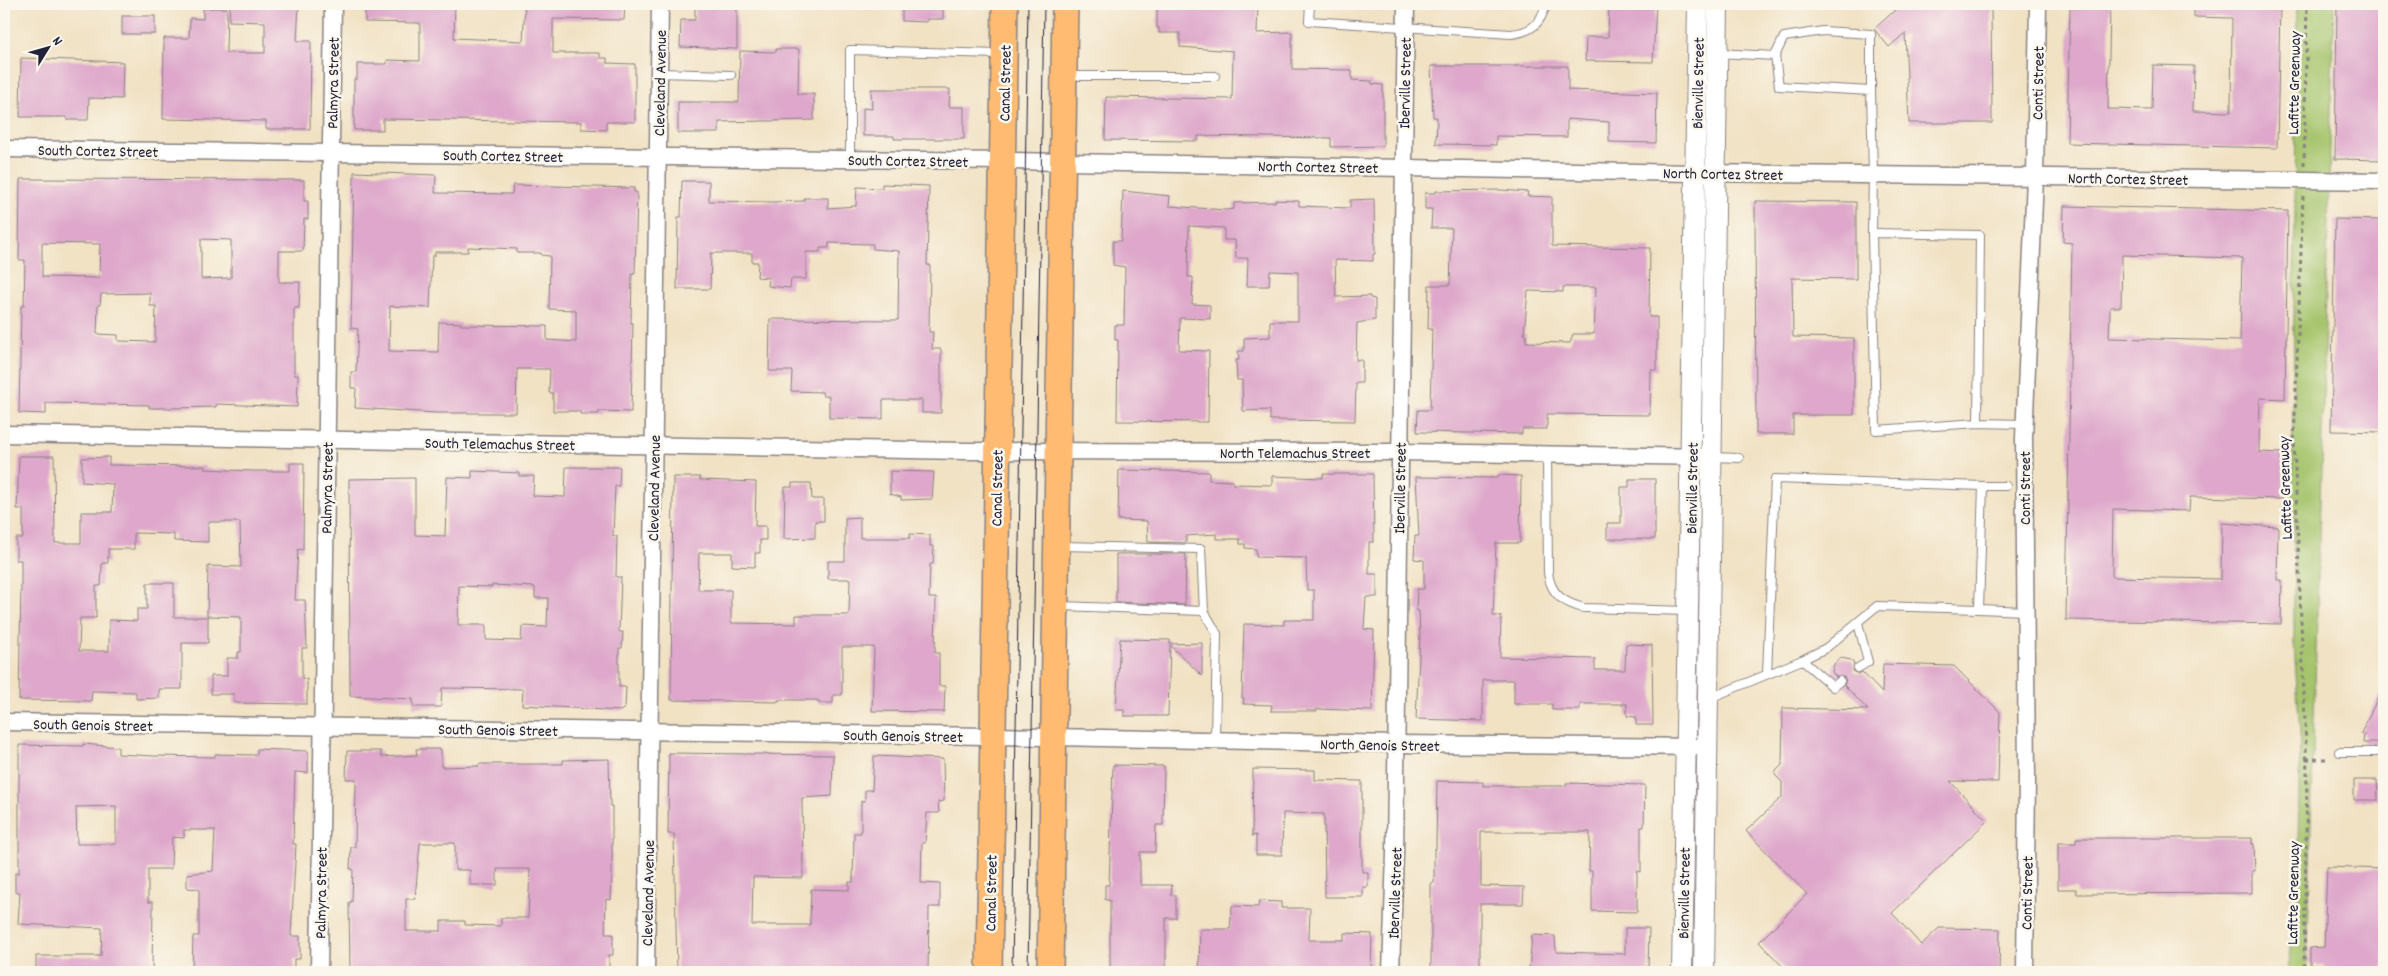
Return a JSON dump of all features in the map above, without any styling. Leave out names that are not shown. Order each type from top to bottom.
[{"type":"main road","name":"Canal Street","points":[[989,972],[1005,4]]},
{"type":"main road","points":[[1050,972],[1065,4]]},
{"type":"street","name":"Palmyra Street","points":[[319,972],[333,4]]},
{"type":"street","name":"Cleveland Avenue","points":[[646,972],[660,4]]},
{"type":"street","name":"Iberville Street","points":[[1391,972],[1396,853],[1399,452],[1406,4]]},
{"type":"street","name":"Bienville Street","points":[[1682,972],[1698,4]]},
{"type":"street","name":"Bienville Street","points":[[1704,972],[1718,4]]},
{"type":"street","name":"Conti Street","points":[[2025,972],[2024,424],[2035,177],[2038,4]]},
{"type":"street","name":"South Cortez Street","points":[[4,149],[1062,162]]},
{"type":"street","name":"North Cortez Street","points":[[1062,162],[1695,173],[2384,181]]},
{"type":"street","name":"South Telemachus Street","points":[[4,434],[997,451]]},
{"type":"street","name":"North Telemachus Street","points":[[997,451],[1399,452],[1712,457]]},
{"type":"street","name":"South Genois Street","points":[[4,722],[1053,737]]},
{"type":"street","name":"North Genois Street","points":[[1053,737],[1396,744],[1707,747]]},
{"type":"lane","points":[[1310,4],[1309,21],[1521,33],[1531,30],[1540,22],[1546,4]]},
{"type":"lane","points":[[1871,91],[1779,86],[1775,56],[1784,37],[1823,31],[1871,34],[1876,430],[1978,423],[2024,424]]},
{"type":"lane","points":[[850,159],[850,50],[1004,54]]},
{"type":"lane","points":[[1717,53],[1775,56]]},
{"type":"lane","points":[[659,73],[731,75]]},
{"type":"lane","points":[[1064,76],[1215,76]]},
{"type":"lane","points":[[1872,232],[1980,235],[1978,423]]},
{"type":"lane","points":[[1547,454],[1548,573],[1550,585],[1557,596],[1571,605],[1584,608],[1688,611]]},
{"type":"lane","points":[[1712,457],[1739,458]]},
{"type":"lane","points":[[1767,674],[1775,479],[2006,486]]},
{"type":"lane","points":[[1979,609],[1983,486]]},
{"type":"lane","points":[[1056,546],[1201,549],[1204,611],[1217,634],[1215,740]]},
{"type":"lane","points":[[1055,605],[1204,611]]},
{"type":"lane","points":[[1708,699],[1826,648],[1877,606],[2025,611]]},
{"type":"lane","points":[[1858,623],[1868,662],[1858,668]]},
{"type":"lane","points":[[1802,660],[1832,687],[1840,681]]},
{"type":"lane","points":[[2339,752],[2384,752]]},
{"type":"path","name":"Lafitte Greenway","points":[[2304,972],[2307,772],[2294,442],[2303,180],[2306,4]]},
{"type":"green space","points":[[2297,4],[2334,4],[2307,972],[2288,972],[2297,900],[2300,733],[2294,645],[2294,532],[2292,511]]},
{"type":"building","points":[[230,4],[299,4],[297,41],[311,41],[310,129],[266,129],[266,121],[163,119],[164,38],[189,38],[190,18],[203,19],[203,8],[227,8],[226,53],[265,53],[265,22],[229,21]]},
{"type":"building","points":[[365,4],[455,4],[454,38],[523,41],[525,4],[625,4],[624,20],[553,19],[553,53],[600,53],[600,58],[607,58],[607,63],[635,64],[635,122],[606,122],[606,130],[581,129],[581,122],[383,119],[383,130],[354,130],[354,79],[357,79],[357,64],[387,64],[387,60],[420,61],[420,23],[365,22]]},
{"type":"building","points":[[695,4],[737,4],[737,49],[680,47],[681,20],[695,20]]},
{"type":"building","points":[[902,4],[943,4],[943,19],[927,19],[927,22],[902,21]]},
{"type":"building","points":[[1160,4],[1258,4],[1257,33],[1292,32],[1292,69],[1352,70],[1352,80],[1372,81],[1372,84],[1383,85],[1383,146],[1331,147],[1331,138],[1198,136],[1198,141],[1105,140],[1106,97],[1232,99],[1233,51],[1180,47],[1180,33],[1159,33],[1159,28],[1157,28],[1157,9],[1160,9]]},
{"type":"building","points":[[1609,4],[1656,4],[1653,62],[1585,61],[1586,37],[1608,37]]},
{"type":"building","points":[[1902,4],[1991,4],[1992,123],[1909,123],[1905,33],[1889,47],[1874,29]]},
{"type":"building","points":[[2070,4],[2110,4],[2108,109],[2152,110],[2153,65],[2194,66],[2193,111],[2231,112],[2232,18],[2194,17],[2194,4],[2280,4],[2277,148],[2067,143]]},
{"type":"building","points":[[2337,4],[2384,4],[2384,160],[2335,159]]},
{"type":"building","points":[[122,16],[155,16],[155,34],[122,34]]},
{"type":"building","points":[[776,49],[799,49],[798,94],[814,94],[814,120],[719,122],[719,133],[678,133],[678,102],[739,102],[740,51],[776,52]]},
{"type":"building","points":[[21,58],[123,62],[122,99],[89,98],[88,120],[67,120],[67,117],[20,117]]},
{"type":"building","points":[[1431,66],[1568,66],[1568,90],[1657,93],[1656,143],[1609,142],[1609,122],[1567,119],[1567,137],[1496,136],[1496,145],[1436,144],[1437,117],[1433,117]]},
{"type":"building","points":[[871,89],[950,89],[949,107],[964,107],[964,139],[894,139],[894,136],[863,136],[863,108],[872,109]]},
{"type":"building","points":[[354,172],[436,175],[435,193],[512,194],[513,185],[634,188],[634,192],[637,192],[635,274],[632,274],[631,412],[599,411],[599,414],[580,414],[580,411],[553,411],[553,393],[549,393],[550,369],[517,369],[516,413],[436,413],[355,408],[356,388],[351,388],[351,372],[356,372],[358,329],[351,328]],"holes":[[[468,247],[517,249],[517,253],[541,253],[541,255],[550,256],[549,309],[576,310],[576,342],[547,340],[547,326],[461,325],[461,323],[439,322],[438,352],[389,351],[390,306],[430,308],[432,256],[435,256],[435,252],[468,252]]]},
{"type":"building","points":[[20,179],[304,180],[304,201],[308,201],[308,219],[304,219],[303,251],[279,251],[279,282],[300,282],[299,308],[294,308],[294,375],[298,375],[297,407],[216,404],[216,407],[149,408],[149,405],[46,403],[46,414],[19,413],[21,306],[24,306],[25,260],[19,260]],"holes":[[[201,239],[231,240],[231,278],[201,279]],[[42,243],[100,244],[99,278],[42,277]],[[150,293],[150,306],[156,306],[155,342],[118,341],[118,335],[97,334],[98,305],[100,305],[101,294]]]},
{"type":"building","points":[[682,181],[709,181],[709,201],[771,202],[804,201],[804,198],[828,198],[828,208],[856,206],[857,187],[882,188],[882,184],[929,186],[927,265],[930,265],[929,332],[933,332],[932,349],[941,349],[941,413],[922,413],[922,400],[883,400],[883,419],[829,418],[829,396],[823,396],[822,392],[791,391],[792,371],[769,371],[770,319],[898,320],[899,251],[873,249],[873,244],[829,243],[829,248],[820,248],[820,252],[806,252],[806,279],[791,279],[790,288],[768,286],[769,278],[757,277],[758,262],[752,262],[752,253],[711,253],[710,289],[677,289],[678,217],[681,217]]},
{"type":"building","points":[[1501,190],[1528,192],[1527,196],[1552,197],[1552,246],[1650,248],[1649,317],[1657,317],[1657,370],[1651,370],[1650,415],[1547,414],[1547,429],[1522,429],[1522,434],[1417,432],[1418,410],[1430,410],[1432,329],[1428,329],[1429,285],[1450,285],[1452,228],[1431,228],[1432,209],[1425,209],[1425,193],[1436,193],[1436,191]],"holes":[[[1563,287],[1596,287],[1594,334],[1573,334],[1570,343],[1526,342],[1526,334],[1524,334],[1528,291],[1563,292]]]},
{"type":"building","points":[[1123,191],[1170,196],[1169,206],[1226,210],[1234,209],[1234,203],[1275,202],[1275,200],[1299,201],[1299,206],[1350,208],[1350,200],[1374,199],[1375,254],[1373,254],[1373,261],[1335,260],[1336,297],[1370,296],[1370,298],[1375,299],[1375,320],[1357,323],[1356,360],[1362,360],[1362,383],[1356,383],[1355,421],[1270,420],[1270,410],[1243,411],[1242,380],[1237,380],[1236,360],[1239,360],[1238,351],[1244,351],[1244,338],[1270,337],[1270,321],[1298,321],[1298,272],[1270,271],[1269,286],[1247,286],[1248,258],[1236,258],[1235,240],[1224,240],[1224,228],[1189,226],[1188,277],[1193,277],[1192,304],[1210,305],[1210,319],[1180,318],[1179,350],[1209,351],[1208,422],[1117,421],[1118,340],[1115,340],[1115,325],[1124,325],[1125,267],[1113,265],[1113,241],[1121,241]]},
{"type":"building","points":[[1755,201],[1856,202],[1856,279],[1792,278],[1793,337],[1854,338],[1854,415],[1793,415],[1793,434],[1756,434]]},
{"type":"building","points":[[2064,206],[2288,211],[2285,399],[2260,398],[2259,452],[2284,453],[2283,499],[2190,497],[2189,511],[2113,509],[2112,577],[2221,579],[2222,523],[2278,527],[2277,580],[2282,580],[2281,624],[2066,620],[2072,243],[2063,242]],"holes":[[[2122,255],[2242,258],[2240,341],[2109,338],[2110,307],[2121,307]]]},
{"type":"building","points":[[2335,219],[2384,220],[2384,432],[2331,431]]},
{"type":"building","points":[[19,456],[54,456],[55,543],[81,543],[81,512],[112,512],[113,484],[82,482],[82,458],[109,457],[109,465],[205,466],[204,469],[253,471],[290,471],[290,463],[304,463],[303,550],[298,549],[295,600],[305,600],[307,648],[302,648],[302,679],[307,679],[307,704],[234,703],[234,694],[211,694],[211,676],[227,676],[227,658],[238,658],[238,652],[241,652],[241,617],[207,616],[208,566],[241,567],[240,522],[208,522],[208,542],[174,541],[174,534],[134,533],[134,549],[108,549],[108,563],[102,563],[101,586],[96,586],[96,618],[80,618],[79,651],[109,651],[109,620],[137,621],[137,609],[147,609],[147,583],[174,583],[174,617],[208,617],[208,643],[182,643],[182,689],[159,689],[159,698],[136,699],[136,692],[92,691],[91,701],[19,700],[21,560],[16,560],[16,538],[23,538],[23,509],[17,509]]},
{"type":"building","points":[[566,467],[620,467],[619,486],[615,486],[613,536],[617,536],[616,577],[621,577],[619,632],[623,632],[622,648],[619,648],[619,687],[626,687],[625,708],[620,711],[522,705],[523,689],[442,688],[441,707],[413,707],[413,699],[350,696],[349,479],[415,478],[415,535],[445,536],[447,477],[472,478],[472,471],[519,473],[519,476],[534,476],[533,496],[565,497]],"holes":[[[459,586],[535,587],[535,598],[548,598],[547,627],[522,626],[521,641],[486,640],[486,625],[458,625]]]},
{"type":"building","points":[[1119,470],[1209,472],[1209,480],[1233,481],[1233,484],[1272,485],[1272,476],[1323,478],[1323,474],[1373,474],[1374,542],[1369,542],[1369,574],[1377,574],[1377,597],[1366,597],[1364,629],[1374,630],[1372,711],[1317,709],[1317,711],[1271,711],[1272,705],[1243,704],[1244,624],[1284,625],[1284,620],[1314,620],[1314,590],[1307,590],[1306,558],[1256,557],[1256,549],[1245,548],[1245,544],[1240,544],[1240,539],[1216,539],[1216,534],[1186,536],[1186,543],[1148,542],[1147,521],[1118,520]]},
{"type":"building","points":[[890,471],[934,472],[932,499],[901,500],[901,497],[890,494]]},
{"type":"building","points":[[1498,475],[1521,476],[1520,543],[1496,543],[1493,616],[1501,616],[1500,657],[1595,659],[1595,670],[1625,670],[1626,644],[1652,645],[1653,725],[1636,725],[1636,717],[1627,716],[1627,704],[1580,704],[1580,710],[1552,710],[1552,704],[1514,704],[1514,680],[1483,680],[1483,721],[1416,719],[1420,635],[1419,611],[1416,611],[1417,589],[1424,589],[1424,560],[1414,559],[1415,536],[1419,536],[1416,477],[1498,478]]},
{"type":"building","points":[[673,477],[700,477],[700,480],[756,482],[755,526],[766,526],[766,540],[760,540],[760,553],[755,553],[755,567],[732,566],[732,553],[699,553],[698,590],[731,590],[731,623],[796,624],[796,615],[849,615],[850,579],[828,579],[828,561],[845,561],[845,518],[860,517],[860,538],[910,538],[910,534],[930,535],[930,546],[934,546],[933,564],[930,564],[929,598],[936,598],[935,653],[939,653],[939,686],[945,686],[944,712],[872,711],[874,647],[842,647],[842,695],[833,695],[833,703],[818,703],[818,700],[778,700],[778,702],[671,700]]},
{"type":"building","points":[[1629,479],[1655,479],[1655,539],[1607,539],[1607,523],[1621,523],[1621,487],[1629,487]]},
{"type":"building","points":[[792,483],[811,483],[812,499],[824,499],[824,521],[815,521],[815,538],[784,539],[785,487],[792,487]]},
{"type":"building","points":[[1116,554],[1186,554],[1185,605],[1116,602]]},
{"type":"building","points":[[1120,639],[1170,640],[1170,644],[1202,643],[1202,676],[1170,645],[1168,716],[1124,716],[1124,710],[1116,710]]},
{"type":"building","points":[[1841,658],[1851,660],[1854,664],[1853,671],[1858,674],[1862,672],[1882,693],[1883,664],[1954,666],[2000,712],[1998,782],[1950,781],[1987,821],[1892,913],[1921,945],[1939,928],[2000,929],[1999,972],[1788,972],[1759,942],[1807,894],[1746,831],[1782,797],[1782,782],[1775,775],[1782,765],[1783,708],[1868,710],[1844,685],[1846,680],[1844,677],[1836,677],[1832,672],[1834,664]]},
{"type":"building","points":[[2384,685],[2384,743],[2363,743],[2364,734],[2361,733]]},
{"type":"building","points":[[83,744],[118,747],[118,754],[154,756],[215,757],[215,754],[257,755],[257,749],[308,751],[308,773],[295,772],[293,844],[296,844],[291,936],[300,936],[300,959],[294,959],[294,972],[192,972],[193,936],[199,936],[199,889],[187,888],[187,874],[213,871],[215,830],[184,830],[184,838],[172,837],[171,869],[148,869],[148,902],[153,902],[152,972],[36,972],[36,956],[101,956],[102,928],[18,924],[20,892],[15,892],[15,873],[19,873],[19,745],[83,746]],"holes":[[[116,806],[116,844],[77,844],[76,807]]]},
{"type":"building","points":[[416,749],[441,749],[441,767],[479,766],[479,764],[563,764],[563,760],[609,759],[610,806],[612,806],[612,874],[611,900],[606,899],[605,934],[613,934],[613,955],[609,955],[609,972],[350,972],[349,902],[352,902],[353,869],[350,869],[351,847],[355,847],[356,779],[346,779],[347,751],[381,751],[381,757],[417,755]],"holes":[[[420,843],[455,843],[455,870],[470,870],[470,885],[497,885],[497,869],[530,869],[528,918],[501,918],[501,926],[465,925],[465,921],[441,921],[441,931],[406,931],[406,899],[415,899]]]},
{"type":"building","points":[[669,753],[833,755],[832,796],[802,798],[803,878],[753,877],[752,925],[810,925],[811,889],[849,890],[849,882],[853,882],[854,833],[861,833],[861,801],[865,801],[865,790],[872,790],[874,756],[943,759],[944,801],[938,802],[939,813],[927,813],[925,843],[922,843],[921,883],[940,884],[940,907],[929,907],[928,972],[677,972],[674,834],[668,834]]},
{"type":"building","points":[[1113,765],[1164,766],[1163,825],[1156,825],[1155,852],[1140,852],[1140,885],[1172,885],[1171,895],[1176,895],[1176,918],[1166,918],[1166,972],[1110,972],[1110,900],[1105,900],[1105,885],[1109,885]]},
{"type":"building","points":[[1253,769],[1315,770],[1315,780],[1362,781],[1362,872],[1368,872],[1368,887],[1363,887],[1363,897],[1325,897],[1324,814],[1283,813],[1282,855],[1256,855],[1256,835],[1252,836]]},
{"type":"building","points":[[2354,780],[2377,780],[2378,800],[2354,800]]},
{"type":"building","points":[[1437,781],[1483,782],[1483,786],[1566,786],[1566,783],[1645,785],[1644,827],[1641,827],[1641,872],[1637,871],[1637,912],[1592,911],[1592,871],[1589,871],[1590,832],[1481,832],[1481,886],[1524,887],[1523,904],[1480,904],[1480,972],[1431,972],[1431,883],[1434,883],[1434,849],[1436,849]]},
{"type":"building","points":[[2076,838],[2252,838],[2255,871],[2252,871],[2252,893],[2077,894],[2076,889],[2058,889],[2058,843],[2076,843]]},
{"type":"building","points":[[2327,867],[2384,869],[2384,972],[2323,972],[2324,965],[2310,965],[2310,948],[2324,947]]},
{"type":"building","points":[[1259,901],[1281,902],[1281,908],[1310,908],[1309,940],[1344,940],[1344,933],[1372,934],[1371,972],[1199,972],[1200,929],[1230,929],[1232,906],[1258,907]]},
{"type":"building","points":[[1625,928],[1649,928],[1648,972],[1529,972],[1532,935],[1555,936],[1556,952],[1625,954]]},
{"type":"tram line","points":[[1012,972],[1028,4]]},
{"type":"tram line","points":[[1028,972],[1044,4]]}]
